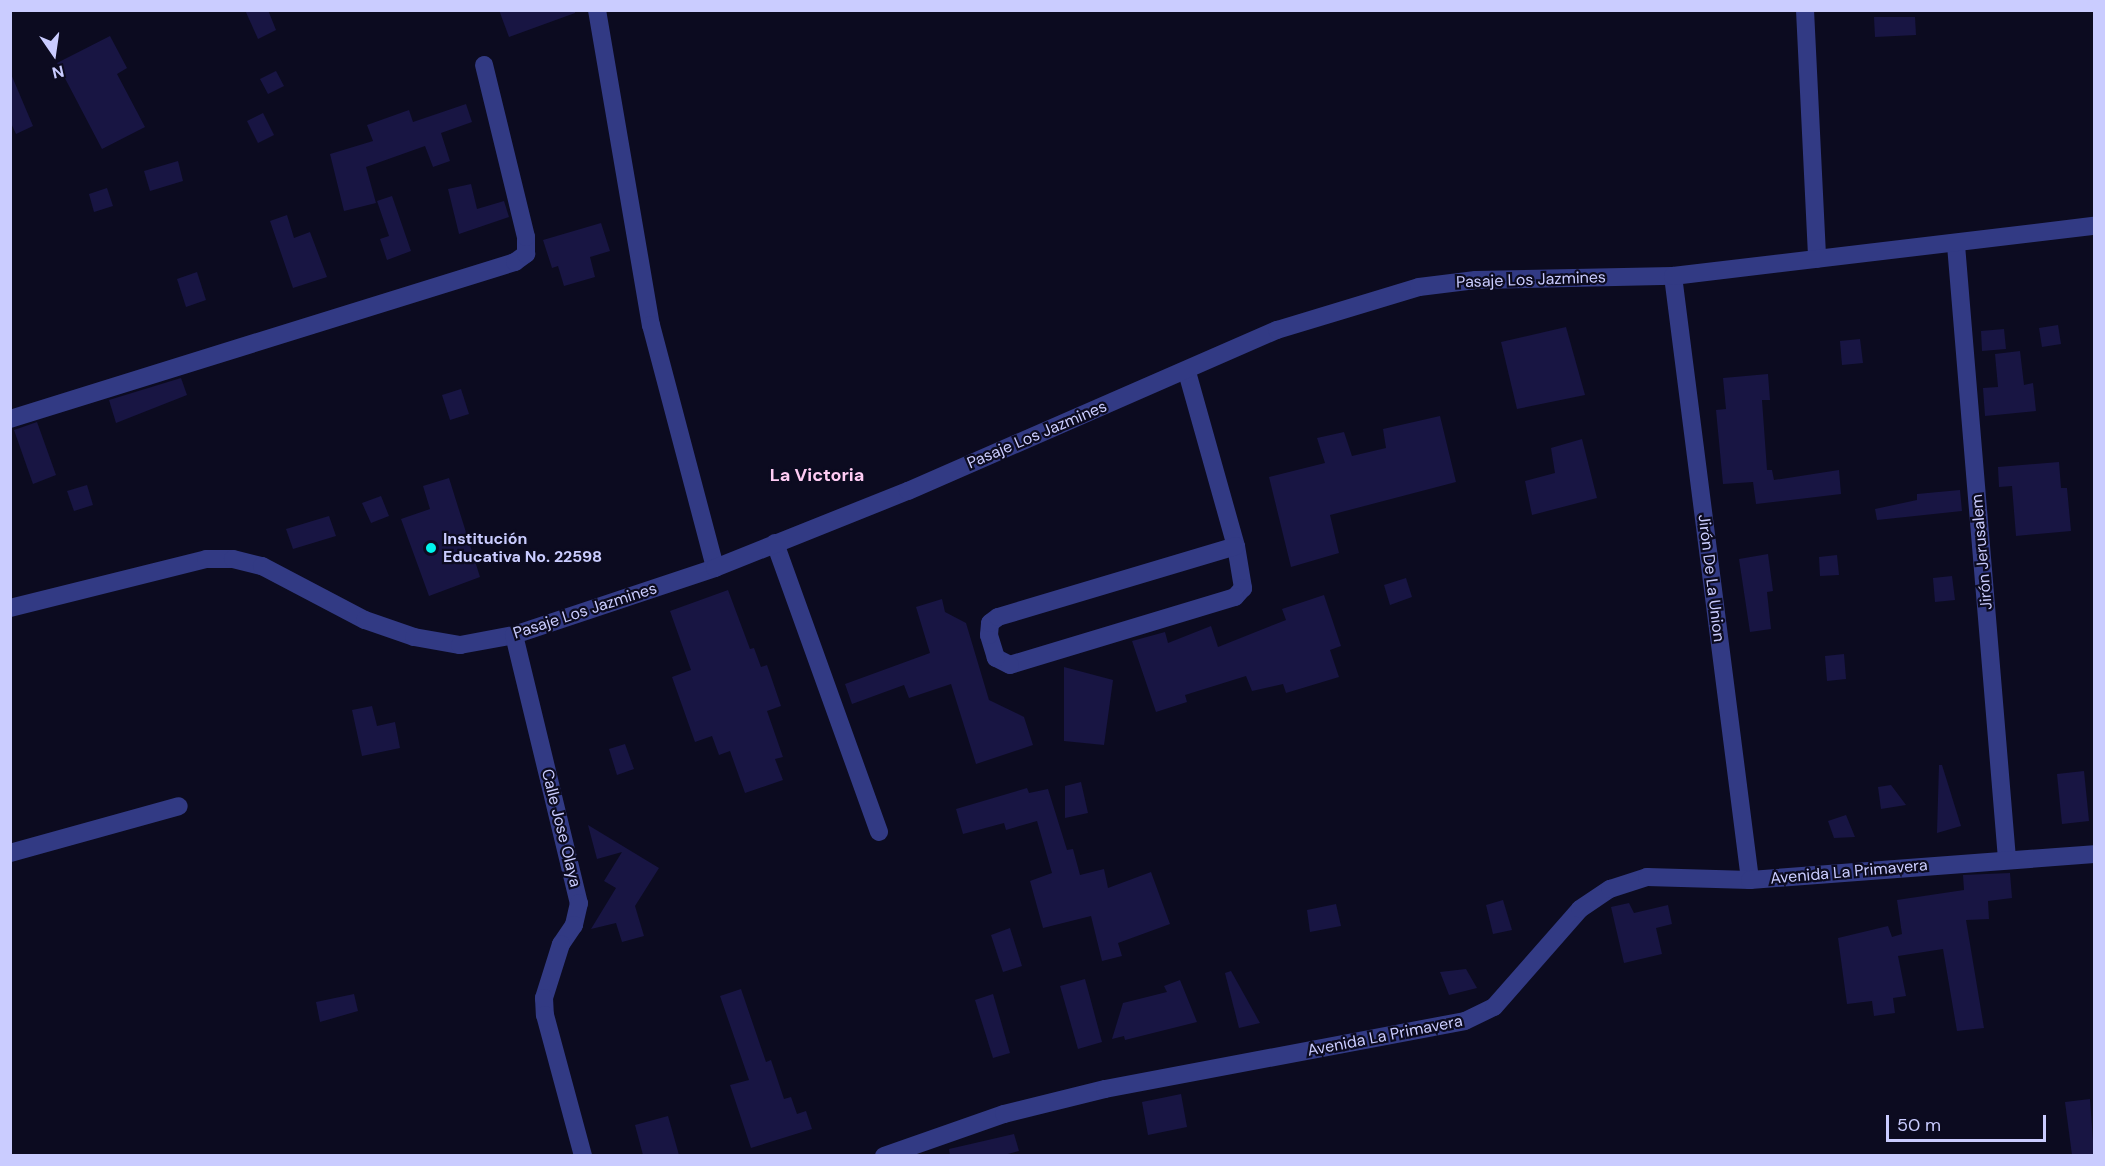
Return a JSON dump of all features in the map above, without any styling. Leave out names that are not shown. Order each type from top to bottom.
[{"type":"street","points":[[597,10],[651,325],[715,568]]},
{"type":"street","points":[[1805,10],[1817,260]]},
{"type":"street","points":[[10,419],[515,262],[526,254],[526,237],[484,65]]},
{"type":"street","name":"Pasaje Los Jazmines","points":[[10,608],[206,559],[233,559],[262,566],[365,620],[414,637],[460,645],[514,635],[715,568],[908,491],[1187,372],[1277,330],[1419,287],[1476,280],[1673,276],[1956,245],[2094,226]]},
{"type":"street","name":"Jirón Jerusalem","points":[[1956,245],[2007,859]]},
{"type":"street","name":"Jirón De La Union","points":[[1673,276],[1750,880]]},
{"type":"street","points":[[1187,372],[1236,546],[1244,577],[1243,588],[1235,597],[1010,665],[996,658],[989,635],[990,623],[998,616],[1236,546]]},
{"type":"street","points":[[775,543],[879,832]]},
{"type":"street","name":"Calle Jose Olaya","points":[[514,635],[579,903],[574,925],[561,944],[544,998],[545,1015],[583,1155]]},
{"type":"street","points":[[10,853],[179,806]]},
{"type":"street","name":"Avenida La Primavera","points":[[884,1155],[1004,1114],[1105,1089],[1465,1022],[1494,1007],[1580,909],[1610,889],[1647,877],[1750,880],[2094,854]]},
{"type":"building","points":[[245,10],[268,10],[276,30],[258,39]]},
{"type":"building","points":[[499,10],[575,10],[575,13],[509,37]]},
{"type":"building","points":[[1874,17],[1915,17],[1916,35],[1875,37]]},
{"type":"building","points":[[110,36],[127,68],[117,74],[145,127],[102,149],[57,63]]},
{"type":"building","points":[[276,71],[284,86],[268,94],[260,79]]},
{"type":"building","points":[[11,74],[33,126],[16,134],[10,121]]},
{"type":"building","points":[[466,104],[472,122],[441,133],[450,161],[433,167],[425,146],[366,167],[376,203],[344,211],[330,154],[373,141],[367,125],[409,110],[413,122]]},
{"type":"building","points":[[263,113],[274,135],[258,143],[247,121]]},
{"type":"building","points":[[178,161],[183,181],[150,191],[144,171]]},
{"type":"building","points":[[471,184],[477,209],[504,201],[509,217],[459,234],[448,189]]},
{"type":"building","points":[[107,188],[113,206],[94,212],[89,194]]},
{"type":"building","points":[[392,196],[411,251],[387,260],[380,239],[389,236],[377,201]]},
{"type":"building","points":[[287,215],[294,238],[310,232],[327,277],[293,288],[270,221]]},
{"type":"building","points":[[601,223],[610,251],[590,257],[595,277],[564,286],[558,266],[552,268],[543,240]]},
{"type":"building","points":[[197,272],[206,300],[186,307],[177,279]]},
{"type":"building","points":[[2058,325],[2061,344],[2042,347],[2039,328]]},
{"type":"building","points":[[1566,327],[1585,395],[1517,409],[1501,342]]},
{"type":"building","points":[[2004,329],[2006,349],[1982,351],[1981,331]]},
{"type":"building","points":[[1860,339],[1863,363],[1842,365],[1840,341]]},
{"type":"building","points":[[2020,351],[2024,385],[2033,383],[2036,411],[1985,416],[1983,388],[1998,387],[1995,354]]},
{"type":"building","points":[[1768,374],[1770,400],[1762,400],[1767,470],[1772,470],[1774,480],[1839,470],[1841,494],[1756,504],[1753,482],[1723,484],[1716,410],[1726,409],[1723,378]]},
{"type":"building","points":[[181,378],[187,395],[116,423],[109,400]]},
{"type":"building","points":[[461,389],[469,414],[450,420],[442,395]]},
{"type":"building","points":[[1440,416],[1456,482],[1330,515],[1339,553],[1291,567],[1269,477],[1325,463],[1317,438],[1344,432],[1352,456],[1386,448],[1383,429]]},
{"type":"building","points":[[37,422],[56,475],[33,484],[14,430]]},
{"type":"building","points":[[1582,439],[1597,498],[1532,515],[1525,481],[1555,473],[1551,448]]},
{"type":"building","points":[[2059,462],[2061,488],[2067,488],[2071,531],[2016,536],[2012,486],[1999,487],[1998,467]]},
{"type":"building","points":[[449,478],[480,577],[429,596],[401,519],[430,509],[423,486]]},
{"type":"building","points":[[87,485],[93,505],[74,511],[67,491]]},
{"type":"building","points":[[1960,490],[1962,511],[1877,520],[1875,509],[1917,500],[1917,494]]},
{"type":"building","points":[[381,496],[389,516],[371,523],[362,503]]},
{"type":"building","points":[[329,516],[336,536],[293,549],[286,529]]},
{"type":"building","points":[[1768,554],[1773,591],[1767,592],[1771,629],[1750,632],[1739,559]]},
{"type":"building","points":[[1837,555],[1839,575],[1820,576],[1819,557]]},
{"type":"building","points":[[1952,576],[1955,600],[1935,602],[1933,578]]},
{"type":"building","points":[[1406,578],[1412,597],[1390,605],[1384,585]]},
{"type":"building","points":[[728,590],[750,649],[754,648],[761,667],[767,665],[781,706],[767,711],[783,757],[775,759],[783,780],[745,793],[730,751],[719,755],[712,736],[695,742],[672,677],[691,670],[670,611]]},
{"type":"building","points":[[1324,595],[1341,646],[1330,650],[1339,677],[1286,693],[1283,684],[1252,691],[1246,676],[1185,695],[1187,702],[1156,712],[1132,641],[1165,632],[1168,643],[1211,626],[1218,647],[1286,620],[1282,609]]},
{"type":"building","points":[[942,599],[945,612],[966,623],[989,700],[1024,717],[1033,745],[976,764],[951,684],[909,698],[904,685],[852,704],[845,684],[930,653],[916,607]]},
{"type":"building","points":[[1844,654],[1846,679],[1827,681],[1825,656]]},
{"type":"building","points":[[1064,667],[1113,680],[1104,745],[1064,741]]},
{"type":"building","points":[[372,706],[377,726],[395,722],[400,748],[362,756],[352,710]]},
{"type":"building","points":[[625,744],[634,769],[617,775],[609,749]]},
{"type":"building","points":[[1939,765],[1942,765],[1961,826],[1937,833]]},
{"type":"building","points":[[2084,771],[2089,821],[2062,824],[2057,774]]},
{"type":"building","points":[[1081,782],[1088,813],[1065,818],[1065,786]]},
{"type":"building","points":[[1891,785],[1906,805],[1881,809],[1878,787]]},
{"type":"building","points":[[1027,788],[1029,793],[1048,789],[1067,850],[1073,849],[1080,875],[1104,869],[1108,888],[1151,872],[1170,924],[1118,943],[1122,956],[1102,961],[1091,916],[1043,928],[1030,881],[1052,873],[1037,821],[1006,830],[1004,823],[963,834],[956,809]]},
{"type":"building","points":[[1846,815],[1855,837],[1834,838],[1828,821]]},
{"type":"building","points":[[588,825],[659,868],[635,906],[644,936],[622,942],[616,923],[591,929],[616,888],[604,881],[622,852],[597,859]]},
{"type":"building","points":[[2010,873],[2012,898],[1988,901],[1989,919],[1966,920],[1984,1028],[1957,1031],[1943,949],[1898,956],[1906,996],[1893,998],[1895,1013],[1874,1016],[1872,1001],[1847,1004],[1838,938],[1888,926],[1892,937],[1902,934],[1897,900],[1964,890],[1963,875]]},
{"type":"building","points":[[1503,900],[1512,930],[1493,934],[1486,905]]},
{"type":"building","points":[[1629,903],[1634,913],[1668,905],[1672,924],[1656,928],[1662,954],[1624,963],[1611,907]]},
{"type":"building","points":[[1336,904],[1341,926],[1310,932],[1307,910]]},
{"type":"building","points":[[1010,928],[1022,966],[1003,972],[991,935]]},
{"type":"building","points":[[1466,969],[1477,988],[1449,995],[1440,972]]},
{"type":"building","points":[[1231,971],[1260,1023],[1239,1028],[1225,973]]},
{"type":"building","points":[[1085,979],[1102,1042],[1078,1049],[1060,986]]},
{"type":"building","points":[[1180,980],[1197,1022],[1125,1040],[1124,1036],[1112,1039],[1123,1003],[1167,992],[1164,986]]},
{"type":"building","points":[[741,989],[766,1062],[771,1060],[784,1099],[791,1097],[797,1114],[806,1111],[812,1129],[751,1148],[730,1085],[749,1080],[720,996]]},
{"type":"building","points":[[354,994],[358,1011],[320,1022],[316,1002]]},
{"type":"building","points":[[993,994],[1010,1053],[993,1058],[975,1000]]},
{"type":"building","points":[[1181,1094],[1187,1127],[1148,1135],[1142,1102]]},
{"type":"building","points":[[2090,1099],[2094,1155],[2072,1155],[2065,1102]]},
{"type":"building","points":[[668,1116],[679,1155],[643,1155],[635,1125]]},
{"type":"building","points":[[1014,1134],[1019,1151],[1004,1155],[950,1155],[949,1149]]},
{"type":"place","name":"Institución Educativa No. 22598","points":[[431,548]]},
{"type":"district","name":"La Victoria","points":[[817,475]]}]
